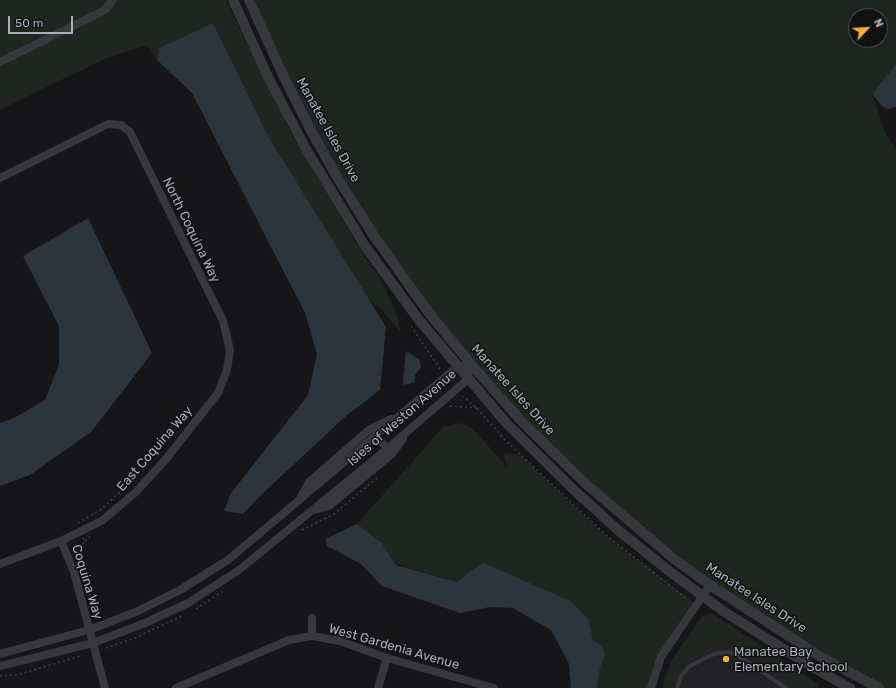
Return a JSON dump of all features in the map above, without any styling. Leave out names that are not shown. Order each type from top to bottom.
[{"type":"street","points":[[0,62],[105,10],[113,0]]},
{"type":"street","name":"Manatee Isles Drive","points":[[233,0],[306,150],[335,199],[391,283],[467,380],[507,424],[575,492],[624,534],[723,611],[807,664],[850,688]]},
{"type":"street","name":"Manatee Isles Drive","points":[[249,0],[283,75],[340,182],[402,278],[471,364],[523,423],[586,484],[626,520],[710,585],[821,657],[879,688]]},
{"type":"street","name":"North Coquina Way","points":[[0,178],[108,124],[121,125],[130,132],[222,321],[230,350]]},
{"type":"street","name":"East Coquina Way","points":[[0,564],[61,541],[103,520],[136,492],[161,464],[218,393],[227,370],[230,350]]},
{"type":"street","name":"Isles of Weston Avenue","points":[[0,654],[89,630],[138,611],[180,590],[228,560],[457,367],[471,364],[467,380],[387,448],[341,491],[309,512],[239,570],[188,603],[145,623],[93,643],[0,666]]},
{"type":"street","points":[[299,501],[309,482],[370,429],[401,415]]},
{"type":"street","points":[[329,476],[341,491],[392,454],[410,428]]},
{"type":"street","points":[[376,435],[387,448]]},
{"type":"street","name":"Coquina Way","points":[[61,541],[74,572],[105,688]]},
{"type":"street","points":[[651,688],[661,658],[710,585]]},
{"type":"street","points":[[312,618],[312,636]]},
{"type":"street","name":"West Gardenia Avenue","points":[[176,688],[289,640],[312,636],[340,641],[387,658],[494,688]]},
{"type":"street","points":[[378,688],[387,658]]},
{"type":"lane","points":[[677,688],[681,676],[690,666],[714,654],[728,652],[735,654],[782,683],[786,688]]},
{"type":"path","points":[[462,396],[477,408]]},
{"type":"path","points":[[76,524],[99,511],[120,492]]},
{"type":"path","points":[[83,537],[85,541],[78,550],[96,617]]},
{"type":"path","points":[[0,676],[17,675],[80,656]]},
{"type":"shaded area","points":[[0,0],[226,0],[291,133],[356,243],[379,277],[396,312],[401,333],[382,310],[367,298],[268,136],[213,23],[159,48],[157,60],[147,45],[102,60],[0,110]]},
{"type":"shaded area","points":[[249,0],[896,0],[896,64],[872,94],[886,135],[896,149],[896,688],[879,688],[710,585],[626,520],[471,364],[340,182]]},
{"type":"shaded area","points":[[213,23],[268,136],[386,327],[380,390],[347,415],[262,494],[243,514],[224,511],[231,493],[308,395],[317,354],[305,313],[192,93],[157,60],[159,48]]},
{"type":"shaded area","points":[[896,64],[896,107],[889,109],[882,106],[872,94]]},
{"type":"shaded area","points":[[88,218],[152,353],[91,432],[30,475],[0,486],[0,423],[14,418],[45,400],[59,364],[59,326],[23,256]]},
{"type":"shaded area","points":[[406,351],[419,359],[421,367],[415,375],[415,382],[404,385],[403,382]]},
{"type":"shaded area","points":[[459,423],[472,428],[508,468],[503,453],[519,454],[605,535],[697,605],[661,657],[651,688],[597,688],[600,668],[605,654],[593,641],[589,620],[469,572],[457,582],[396,564],[382,543],[357,524],[443,427]]},
{"type":"shaded area","points":[[357,524],[382,543],[396,565],[457,582],[469,572],[484,563],[570,601],[589,620],[593,641],[602,645],[605,654],[600,668],[597,688],[571,688],[569,664],[551,630],[513,608],[490,607],[460,613],[382,586],[361,564],[327,546],[325,539]]},
{"type":"shaded area","points":[[712,613],[820,685],[818,688],[792,688],[789,678],[743,648],[732,644],[700,652],[682,664],[672,688],[662,688],[671,661],[702,616]]},
{"type":"shaded area","name":"Manatee Bay Elementary School","points":[[739,640],[814,688],[669,688],[675,668],[694,649]]},
{"type":"place","name":"Manatee Bay Elementary School","points":[[726,659]]}]
